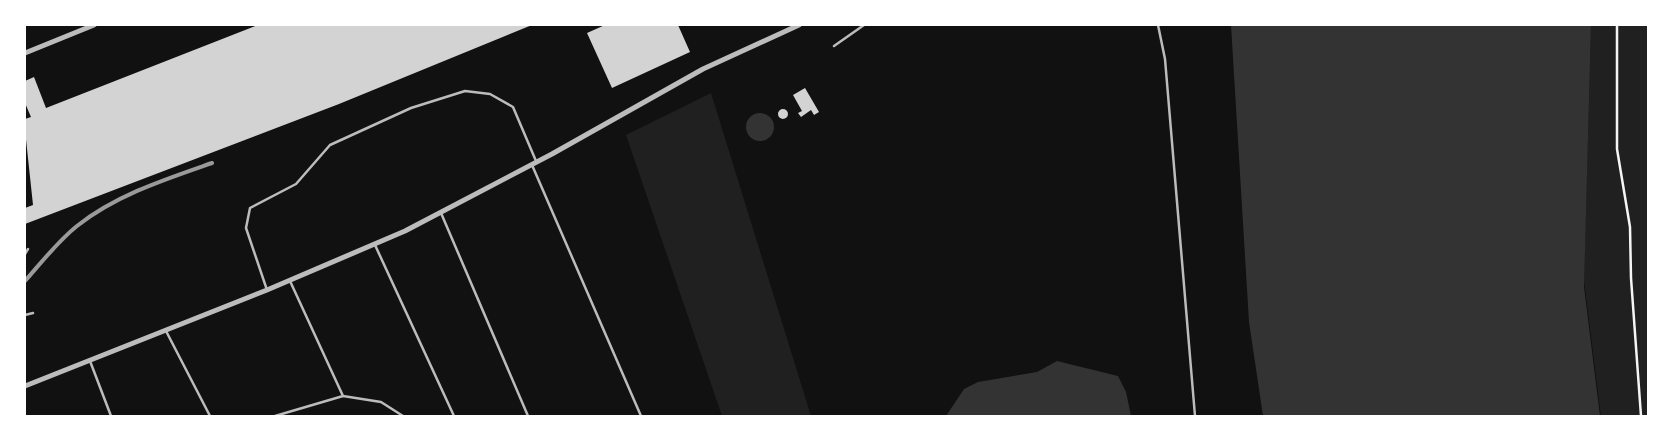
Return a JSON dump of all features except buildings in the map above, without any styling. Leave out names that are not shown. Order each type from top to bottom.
[{"type":"street","points":[[25,53],[94,25]]},
{"type":"street","points":[[25,386],[267,290],[375,244],[534,163],[703,69],[799,25]]},
{"type":"lane","points":[[834,46],[864,25]]},
{"type":"lane","points":[[1158,25],[1165,59],[1194,416]]},
{"type":"lane","points":[[267,290],[246,228],[250,208],[296,184],[330,145],[411,108],[465,91],[490,94],[514,107],[534,163],[641,416]]},
{"type":"lane","points":[[440,212],[528,416]]},
{"type":"lane","points":[[375,244],[454,416]]},
{"type":"lane","points":[[25,254],[28,249]]},
{"type":"lane","points":[[290,280],[343,396]]},
{"type":"lane","points":[[25,315],[33,313]]},
{"type":"lane","points":[[166,330],[211,415]]},
{"type":"lane","points":[[90,360],[112,416]]},
{"type":"lane","points":[[275,416],[343,396],[381,402],[403,416]]},
{"type":"path","points":[[1616,25],[1617,149],[1630,227],[1631,278],[1641,416]]},
{"type":"shaded area","points":[[1231,25],[1591,25],[1584,287],[1600,416],[1263,416],[1249,322]]},
{"type":"shaded area","points":[[1591,25],[1648,25],[1648,416],[1601,416],[1584,280]]},
{"type":"shaded area","points":[[711,93],[811,416],[722,416],[626,135]]},
{"type":"shaded area","points":[[760,113],[770,117],[774,127],[770,137],[760,141],[750,137],[746,127],[750,117]]},
{"type":"shaded area","points":[[1057,361],[1118,376],[1126,392],[1131,416],[946,416],[964,389],[978,382],[1037,372]]},
{"type":"railway","points":[[25,281],[63,238],[92,215],[142,189],[212,163]]}]
